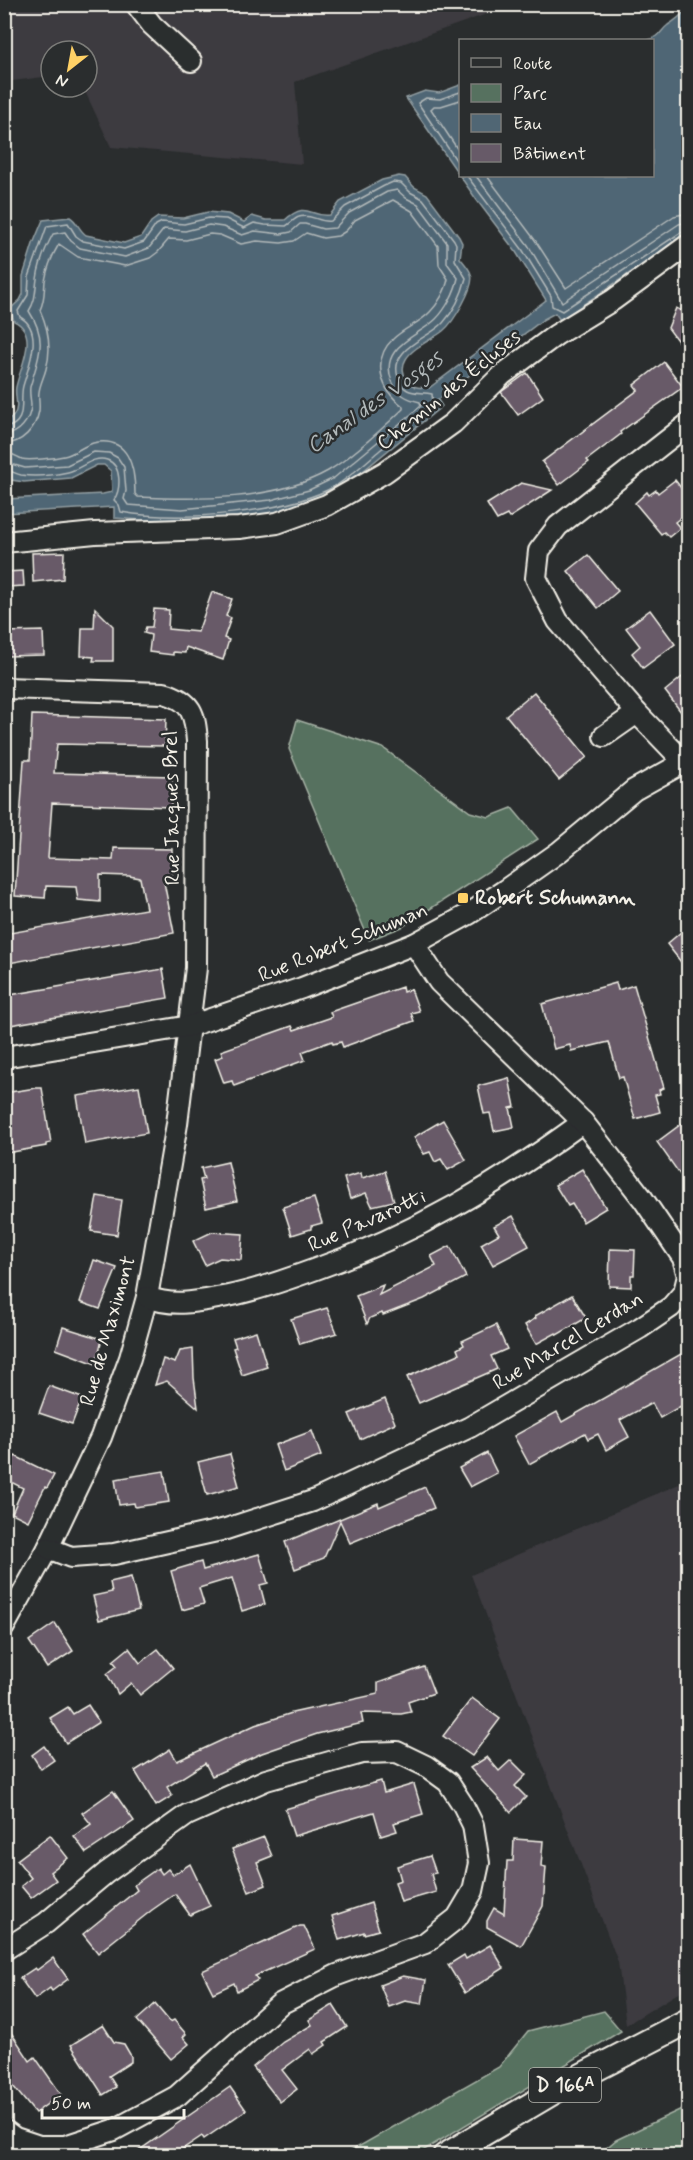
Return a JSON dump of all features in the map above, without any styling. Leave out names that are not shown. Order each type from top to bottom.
[{"type":"main road","name":"D 166ᴬ","points":[[445,2156],[570,2082],[688,2021]]},
{"type":"street","points":[[136,4],[152,25],[191,62]]},
{"type":"street","name":"Chemin des Écluses","points":[[4,542],[94,533],[239,528],[277,523],[327,506],[385,472],[453,423],[502,375],[556,335],[613,300],[688,244]]},
{"type":"street","points":[[688,424],[558,526],[539,551],[536,578],[558,621],[637,713],[688,762]]},
{"type":"street","name":"Rue Jacques Brel","points":[[4,688],[164,693],[178,697],[189,707],[195,719],[197,741],[198,850],[196,968],[190,1026]]},
{"type":"street","points":[[604,736],[637,713]]},
{"type":"street","name":"Rue Robert Schuman","points":[[4,1057],[190,1026],[302,988],[414,944],[469,914],[517,882],[559,852],[634,790],[688,762]]},
{"type":"street","name":"Rue Marcel Cerdan","points":[[48,1548],[71,1557],[114,1554],[226,1529],[313,1501],[470,1426],[640,1328],[671,1307],[684,1292],[688,1276],[683,1258],[633,1185],[583,1122],[440,982],[414,944]]},
{"type":"street","name":"Rue de Maximont","points":[[4,1627],[48,1548],[101,1437],[130,1358],[147,1297],[177,1124],[190,1026]]},
{"type":"street","name":"Rue Pavarotti","points":[[147,1297],[179,1304],[261,1289],[364,1252],[437,1217],[583,1122]]},
{"type":"street","points":[[4,1950],[46,1923],[106,1873],[187,1815],[266,1780],[362,1753],[397,1752],[426,1766],[448,1782],[463,1804],[473,1825],[479,1863],[472,1891],[457,1918],[424,1943],[337,1975],[279,2004],[177,2096],[114,2130],[65,2146],[39,2146],[15,2138],[4,2130]]},
{"type":"shaded area","points":[[4,5],[512,5],[295,82],[302,164],[111,147],[89,99],[99,99],[99,39],[39,39],[39,78],[5,82]]},
{"type":"shaded area","points":[[688,1480],[688,1987],[626,2025],[618,1962],[471,1575]]},
{"type":"green space","points":[[297,720],[383,748],[470,812],[489,817],[512,808],[538,839],[402,927],[369,940],[289,749]]},
{"type":"green space","points":[[604,2011],[621,2031],[416,2155],[344,2155],[499,2067],[528,2031]]},
{"type":"green space","points":[[688,2106],[688,2155],[598,2155],[616,2140]]},
{"type":"water","name":"Canal des Vosges","points":[[688,8],[688,234],[560,320],[555,313],[544,319],[446,393],[438,400],[442,406],[341,489],[292,510],[182,523],[114,518],[114,507],[5,513],[5,499],[112,492],[111,471],[104,465],[97,465],[71,478],[24,482],[11,480],[5,473],[4,426],[16,412],[16,387],[27,342],[22,326],[14,321],[10,309],[23,294],[23,276],[43,220],[70,217],[86,235],[124,243],[141,237],[151,222],[158,217],[183,218],[208,212],[228,214],[244,222],[252,216],[266,220],[285,220],[304,210],[330,215],[340,202],[382,180],[405,177],[414,187],[427,194],[459,237],[462,243],[460,258],[469,270],[472,280],[463,304],[447,327],[413,351],[404,364],[404,376],[411,384],[416,387],[427,386],[429,388],[546,300],[516,252],[461,177],[654,177],[654,39],[652,39]]},
{"type":"water","points":[[459,85],[459,175],[406,98],[425,91],[439,93]]},
{"type":"building","points":[[676,308],[688,314],[688,355],[668,328]]},
{"type":"building","points":[[664,362],[683,387],[620,432],[621,434],[587,460],[589,462],[559,485],[542,462],[638,390],[634,385]]},
{"type":"building","points":[[527,373],[543,397],[518,415],[501,392]]},
{"type":"building","points":[[675,480],[688,497],[688,512],[675,522],[680,528],[669,537],[664,532],[661,534],[635,503],[647,492],[649,495],[656,490],[658,493]]},
{"type":"building","points":[[521,483],[552,490],[509,518],[507,515],[497,520],[487,504]]},
{"type":"building","points":[[64,552],[63,579],[33,582],[32,553]]},
{"type":"building","points":[[588,555],[618,591],[598,608],[568,571]]},
{"type":"building","points":[[23,571],[24,586],[6,587],[5,572]]},
{"type":"building","points":[[212,592],[232,599],[226,616],[231,618],[224,638],[229,640],[223,660],[186,647],[185,653],[173,652],[173,655],[149,652],[151,635],[144,633],[146,627],[152,627],[154,609],[169,610],[168,629],[198,632]]},
{"type":"building","points":[[95,608],[113,626],[113,661],[93,661],[94,657],[81,656],[82,628],[94,628]]},
{"type":"building","points":[[650,610],[675,644],[643,668],[632,653],[640,646],[626,628]]},
{"type":"building","points":[[43,631],[44,655],[6,656],[6,632]]},
{"type":"building","points":[[682,677],[688,685],[688,721],[665,691]]},
{"type":"building","points":[[534,692],[587,757],[559,780],[506,715]]},
{"type":"building","points":[[32,715],[166,719],[165,746],[57,744],[54,773],[172,776],[171,807],[52,803],[48,858],[113,860],[114,848],[172,849],[172,877],[163,877],[174,933],[9,963],[4,934],[146,909],[140,878],[129,876],[100,875],[100,902],[78,900],[76,887],[46,886],[45,898],[15,896],[24,760],[30,760]]},
{"type":"building","points":[[688,926],[688,971],[667,944]]},
{"type":"building","points":[[163,969],[168,998],[4,1026],[4,996]]},
{"type":"building","points":[[616,983],[618,990],[634,985],[664,1088],[659,1090],[660,1094],[655,1095],[660,1112],[635,1119],[623,1077],[619,1078],[609,1042],[571,1051],[570,1045],[554,1049],[542,1004]]},
{"type":"building","points":[[402,987],[403,992],[411,989],[419,1011],[411,1013],[414,1021],[343,1047],[341,1042],[333,1044],[332,1041],[302,1052],[305,1060],[234,1086],[232,1081],[224,1083],[215,1059],[223,1056],[221,1051],[292,1026],[294,1030],[332,1017],[330,1012]]},
{"type":"building","points":[[509,1078],[515,1107],[510,1108],[514,1127],[494,1131],[490,1113],[484,1114],[478,1086]]},
{"type":"building","points":[[139,1086],[147,1133],[85,1144],[77,1096]]},
{"type":"building","points":[[42,1088],[51,1143],[46,1146],[7,1153],[4,1151],[4,1093]]},
{"type":"building","points":[[688,1119],[688,1186],[657,1142]]},
{"type":"building","points":[[443,1120],[466,1160],[448,1170],[441,1159],[435,1162],[430,1152],[424,1154],[414,1137]]},
{"type":"building","points":[[228,1162],[237,1201],[206,1208],[200,1180],[204,1179],[201,1168]]},
{"type":"building","points":[[582,1169],[606,1208],[583,1222],[572,1204],[568,1206],[555,1185]]},
{"type":"building","points":[[385,1171],[394,1201],[372,1206],[366,1193],[350,1199],[344,1178],[361,1173],[362,1178]]},
{"type":"building","points":[[97,1196],[122,1200],[117,1235],[91,1231]]},
{"type":"building","points":[[314,1198],[322,1223],[292,1235],[283,1207]]},
{"type":"building","points":[[513,1216],[529,1246],[493,1265],[481,1244],[499,1234],[494,1226]]},
{"type":"building","points":[[212,1232],[243,1234],[241,1260],[220,1258],[205,1265],[193,1241]]},
{"type":"building","points":[[450,1246],[466,1277],[424,1299],[370,1318],[367,1324],[356,1296],[383,1285],[379,1295],[436,1266],[431,1256]]},
{"type":"building","points":[[610,1249],[635,1250],[631,1287],[609,1286]]},
{"type":"building","points":[[94,1260],[117,1268],[100,1309],[80,1302]]},
{"type":"building","points":[[572,1295],[586,1318],[536,1344],[525,1325],[536,1318],[535,1316]]},
{"type":"building","points":[[327,1308],[337,1333],[300,1344],[291,1319]]},
{"type":"building","points":[[496,1325],[507,1349],[491,1356],[497,1369],[419,1403],[407,1377],[459,1354],[457,1349],[464,1345],[462,1341]]},
{"type":"building","points":[[63,1327],[102,1339],[96,1364],[56,1349]]},
{"type":"building","points":[[256,1331],[267,1367],[242,1375],[233,1348],[236,1347],[233,1338]]},
{"type":"building","points":[[193,1349],[198,1408],[167,1381],[155,1385],[163,1359],[175,1363],[180,1351]]},
{"type":"building","points":[[688,1350],[688,1402],[660,1418],[652,1403],[620,1420],[629,1437],[606,1450],[598,1434],[588,1439],[585,1433],[529,1464],[514,1436],[557,1412],[562,1422]]},
{"type":"building","points":[[49,1386],[82,1398],[72,1424],[39,1413]]},
{"type":"building","points":[[385,1399],[395,1423],[360,1439],[349,1414]]},
{"type":"building","points":[[312,1431],[321,1456],[284,1471],[275,1445]]},
{"type":"building","points":[[487,1453],[497,1473],[470,1487],[459,1468]]},
{"type":"building","points":[[230,1454],[239,1486],[207,1495],[198,1462]]},
{"type":"building","points":[[15,1456],[54,1475],[47,1488],[45,1487],[28,1521],[12,1513],[23,1488],[7,1480],[13,1468],[10,1466]]},
{"type":"building","points":[[164,1471],[169,1502],[135,1507],[134,1503],[119,1505],[115,1479]]},
{"type":"building","points":[[425,1487],[434,1508],[350,1543],[340,1521],[324,1558],[295,1569],[285,1542],[378,1503],[379,1507]]},
{"type":"building","points":[[259,1554],[268,1583],[260,1585],[265,1604],[242,1611],[232,1578],[199,1588],[204,1604],[182,1610],[171,1571],[201,1562],[203,1570]]},
{"type":"building","points":[[131,1577],[139,1610],[99,1620],[93,1596],[112,1592],[110,1582]]},
{"type":"building","points":[[55,1623],[73,1651],[47,1668],[29,1641]]},
{"type":"building","points":[[129,1648],[140,1663],[158,1649],[173,1668],[140,1695],[131,1683],[118,1694],[107,1674],[117,1666],[113,1661]]},
{"type":"building","points":[[424,1667],[434,1693],[408,1702],[411,1712],[361,1713],[363,1723],[317,1734],[262,1753],[212,1776],[205,1763],[167,1787],[172,1796],[156,1806],[135,1771],[170,1749],[177,1761],[255,1725],[292,1713],[378,1694],[378,1683]]},
{"type":"building","points":[[472,1698],[500,1719],[472,1756],[443,1736]]},
{"type":"building","points":[[88,1705],[99,1722],[66,1743],[50,1718],[68,1707],[73,1714]]},
{"type":"building","points":[[44,1746],[54,1760],[41,1769],[32,1755]]},
{"type":"building","points":[[487,1757],[499,1771],[511,1760],[526,1775],[515,1786],[526,1797],[511,1812],[470,1768]]},
{"type":"building","points":[[381,1781],[384,1793],[414,1784],[423,1814],[394,1823],[397,1831],[381,1836],[374,1812],[294,1836],[285,1809]]},
{"type":"building","points":[[113,1791],[134,1821],[86,1853],[74,1836],[91,1824],[82,1813]]},
{"type":"building","points":[[50,1835],[68,1858],[50,1872],[56,1880],[31,1898],[21,1886],[31,1878],[17,1860]]},
{"type":"building","points":[[264,1837],[272,1856],[257,1862],[266,1885],[249,1892],[232,1849]]},
{"type":"building","points":[[514,1839],[543,1841],[541,1866],[546,1867],[543,1906],[521,1946],[487,1927],[487,1921],[494,1908],[504,1914],[507,1861],[513,1861]]},
{"type":"building","points":[[430,1856],[436,1873],[431,1874],[436,1892],[401,1902],[395,1882],[401,1880],[397,1866]]},
{"type":"building","points":[[190,1864],[210,1906],[190,1915],[175,1894],[98,1953],[83,1934],[137,1890],[134,1885],[158,1868],[162,1874],[168,1869],[173,1875]]},
{"type":"building","points":[[371,1903],[379,1930],[339,1940],[332,1916]]},
{"type":"building","points":[[304,1926],[315,1949],[255,1976],[258,1980],[237,1991],[234,1983],[213,1993],[202,1971]]},
{"type":"building","points":[[490,1945],[504,1968],[465,1993],[448,1965],[464,1955],[466,1959]]},
{"type":"building","points":[[53,1958],[68,1979],[52,1991],[50,1988],[35,1999],[20,1978],[35,1968],[37,1970]]},
{"type":"building","points":[[403,1976],[426,1980],[422,2004],[405,2001],[389,2007],[380,1985]]},
{"type":"building","points":[[155,2004],[170,2022],[174,2020],[186,2034],[183,2037],[189,2044],[171,2059],[137,2020]]},
{"type":"building","points":[[333,2005],[347,2027],[324,2042],[326,2045],[313,2054],[310,2049],[282,2070],[297,2089],[280,2102],[253,2067],[283,2042],[312,2025],[309,2020]]},
{"type":"building","points":[[4,2022],[30,2061],[35,2057],[61,2094],[35,2113],[4,2075]]},
{"type":"building","points":[[103,2025],[114,2042],[124,2044],[131,2056],[131,2062],[109,2076],[116,2087],[103,2095],[71,2045]]},
{"type":"building","points":[[230,2087],[246,2110],[204,2139],[202,2136],[172,2156],[131,2156]]},
{"type":"place","name":"Robert Schumann","points":[[463,898]]}]
